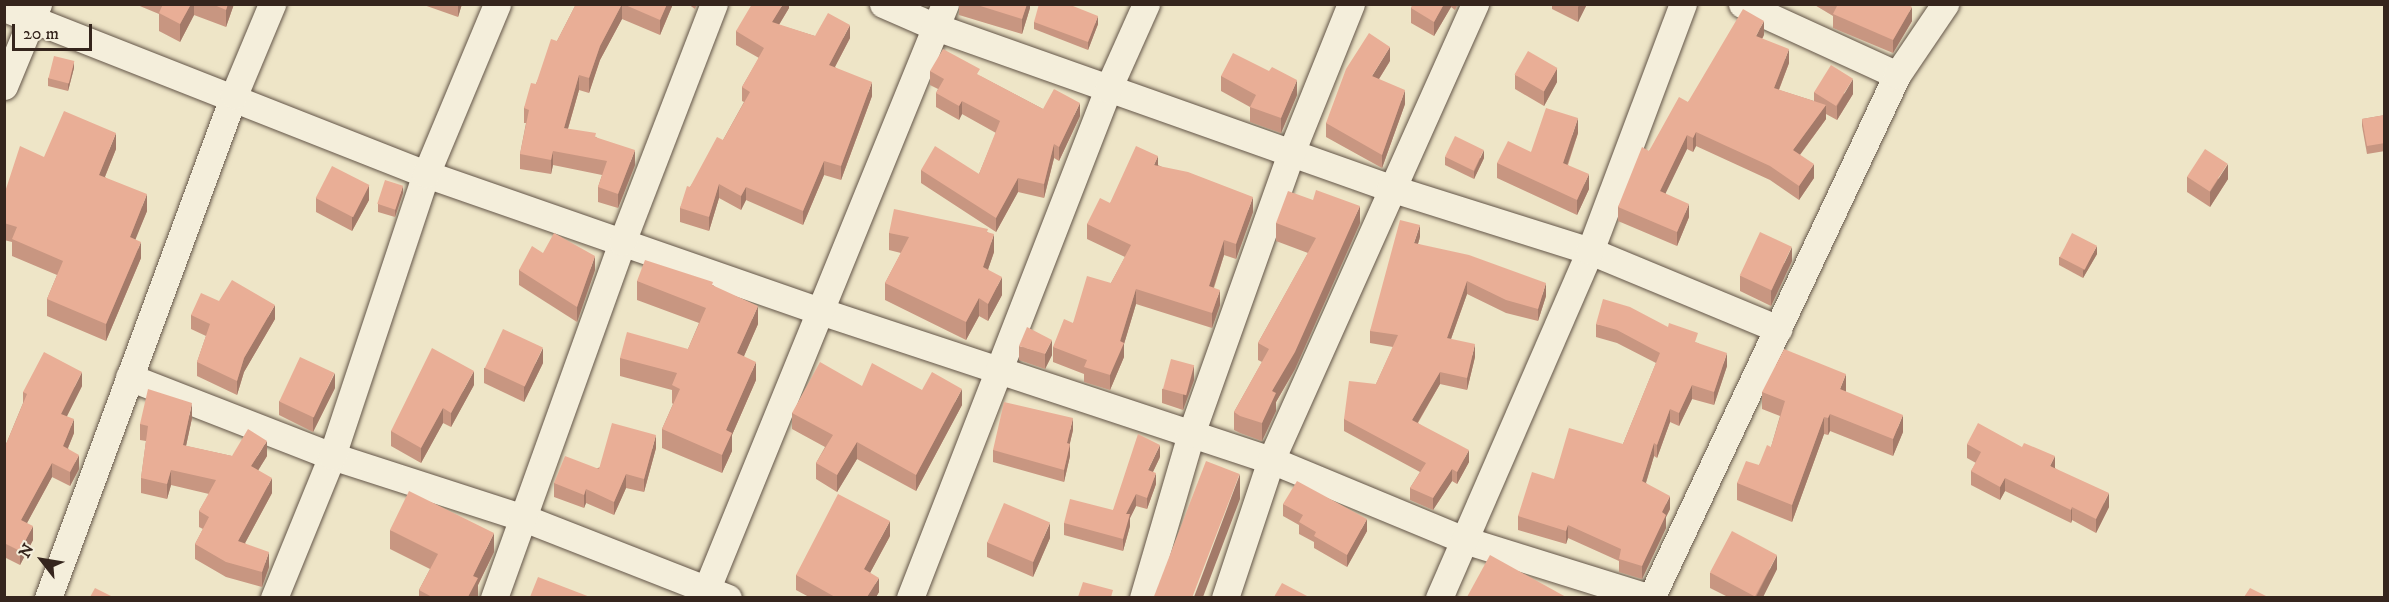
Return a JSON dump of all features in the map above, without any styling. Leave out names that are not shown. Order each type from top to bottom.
[{"type":"street","points":[[48,597],[234,95],[272,4]]},
{"type":"street","points":[[274,597],[332,456],[426,174],[497,4]]},
{"type":"street","points":[[494,597],[622,242],[714,4]]},
{"type":"street","points":[[883,4],[940,16],[1108,88],[1390,188],[1590,251],[1778,329]]},
{"type":"street","points":[[910,597],[1108,88],[1146,4]]},
{"type":"street","points":[[1143,597],[1191,434],[1291,153],[1351,4]]},
{"type":"street","points":[[1225,597],[1271,460],[1390,188],[1475,4]]},
{"type":"street","points":[[1439,597],[1590,251],[1683,4]]},
{"type":"street","points":[[1742,4],[1897,75]]},
{"type":"street","points":[[4,8],[36,12],[426,174],[820,311],[1271,460],[1464,540],[1650,597],[1897,75],[1945,4]]},
{"type":"street","points":[[4,86],[36,12]]},
{"type":"street","points":[[129,377],[332,456],[524,518],[712,595],[820,311],[940,16]]},
{"type":"building","points":[[163,4],[191,4],[180,24],[159,13]]},
{"type":"building","points":[[212,4],[228,4],[226,10]]},
{"type":"building","points":[[576,4],[622,4],[600,46],[589,78],[579,75],[564,128],[596,133],[595,137],[635,150],[618,194],[598,187],[607,161],[553,151],[551,160],[520,154],[529,110],[524,108],[531,83],[536,84],[551,39],[557,41]]},
{"type":"building","points":[[623,4],[667,4],[660,20]]},
{"type":"building","points":[[752,4],[783,4],[772,22],[815,36],[828,13],[850,25],[829,65],[872,82],[841,166],[824,161],[803,211],[746,187],[741,196],[719,184],[709,217],[680,208],[687,186],[690,187],[717,137],[723,140],[750,92],[742,87],[764,48],[736,31]]},
{"type":"building","points":[[974,4],[1027,4],[1022,19]]},
{"type":"building","points":[[1039,4],[1068,4],[1098,16],[1088,42],[1034,22]]},
{"type":"building","points":[[1413,4],[1444,4],[1434,22],[1411,8]]},
{"type":"building","points":[[1838,4],[1907,4],[1912,7],[1893,40],[1833,14]]},
{"type":"building","points":[[1743,9],[1764,21],[1756,36],[1789,49],[1774,88],[1826,105],[1793,150],[1814,164],[1799,186],[1770,166],[1696,132],[1693,138],[1687,135],[1660,191],[1689,204],[1677,232],[1618,207],[1642,147],[1649,151],[1679,97],[1688,102]]},
{"type":"building","points":[[1369,33],[1390,47],[1372,76],[1405,90],[1382,155],[1326,123],[1346,69]]},
{"type":"building","points":[[943,49],[980,69],[977,74],[1043,109],[1054,89],[1080,103],[1059,147],[1054,144],[1044,184],[1018,178],[996,218],[921,170],[935,146],[979,174],[1000,121],[962,101],[959,106],[936,93],[944,79],[930,71]]},
{"type":"building","points":[[1528,51],[1557,68],[1544,91],[1514,74]]},
{"type":"building","points":[[1233,53],[1269,71],[1272,67],[1297,80],[1281,118],[1250,107],[1256,95],[1221,76]]},
{"type":"building","points":[[54,56],[74,61],[69,83],[48,78]]},
{"type":"building","points":[[1831,65],[1853,79],[1836,106],[1814,92]]},
{"type":"building","points":[[1546,108],[1578,118],[1563,163],[1589,174],[1577,200],[1497,163],[1508,141],[1531,152]]},
{"type":"building","points":[[64,111],[116,133],[99,175],[147,194],[130,237],[141,242],[106,324],[47,299],[63,261],[12,239],[17,227],[4,223],[4,195],[20,146],[44,157]]},
{"type":"building","points":[[2385,115],[2385,143],[2367,146],[2362,119]]},
{"type":"building","points":[[1455,136],[1484,150],[1474,171],[1445,157]]},
{"type":"building","points":[[1136,146],[1158,156],[1154,165],[1188,172],[1253,197],[1236,244],[1224,240],[1209,286],[1220,290],[1212,313],[1136,289],[1120,341],[1124,343],[1110,375],[1084,367],[1087,360],[1053,347],[1064,319],[1073,323],[1087,276],[1111,283],[1131,245],[1087,224],[1100,198],[1110,203]]},
{"type":"building","points":[[2205,149],[2228,164],[2210,191],[2187,177]]},
{"type":"building","points":[[332,166],[369,185],[353,217],[316,198]]},
{"type":"building","points":[[385,180],[403,186],[395,210],[377,204]]},
{"type":"building","points":[[1316,190],[1360,206],[1295,352],[1272,391],[1276,393],[1262,423],[1234,412],[1269,349],[1258,343],[1316,238],[1276,223],[1288,191],[1313,200]]},
{"type":"building","points":[[894,209],[988,229],[987,232],[994,234],[983,267],[1002,277],[988,304],[979,298],[966,322],[885,283],[909,237],[889,233]]},
{"type":"building","points":[[1400,220],[1420,225],[1414,243],[1469,255],[1546,283],[1538,309],[1506,300],[1467,281],[1447,338],[1475,344],[1467,378],[1440,372],[1412,420],[1469,450],[1457,472],[1452,469],[1433,498],[1410,488],[1426,463],[1344,419],[1349,381],[1376,384],[1398,335],[1370,331]]},
{"type":"building","points":[[1760,232],[1792,247],[1771,290],[1740,276]]},
{"type":"building","points":[[554,233],[595,256],[577,307],[519,270],[532,246],[543,253]]},
{"type":"building","points":[[2072,233],[2097,246],[2085,270],[2060,257]]},
{"type":"building","points":[[645,260],[713,282],[712,285],[758,306],[737,353],[756,362],[726,430],[732,433],[722,455],[662,429],[680,389],[672,385],[677,373],[620,358],[627,332],[688,349],[706,308],[637,281]]},
{"type":"building","points":[[232,280],[275,305],[244,358],[237,381],[197,362],[210,324],[191,315],[201,293],[219,301]]},
{"type":"building","points":[[1603,299],[1630,307],[1668,327],[1669,323],[1698,333],[1695,342],[1727,353],[1714,392],[1692,385],[1679,413],[1670,409],[1657,445],[1654,443],[1642,481],[1670,496],[1662,512],[1666,515],[1642,566],[1619,559],[1621,549],[1568,525],[1566,531],[1518,516],[1532,472],[1554,479],[1569,428],[1623,444],[1660,353],[1617,330],[1596,324]]},
{"type":"building","points":[[1027,327],[1052,340],[1045,354],[1019,346]]},
{"type":"building","points":[[503,329],[543,348],[525,387],[485,368]]},
{"type":"building","points":[[432,348],[474,371],[451,413],[443,408],[421,448],[391,431]]},
{"type":"building","points":[[1784,349],[1846,374],[1840,389],[1903,415],[1893,439],[1830,414],[1828,418],[1824,417],[1792,505],[1737,483],[1746,461],[1759,465],[1767,445],[1771,447],[1785,401],[1762,392]]},
{"type":"building","points":[[44,352],[82,372],[61,414],[74,419],[63,446],[79,455],[70,472],[52,463],[21,520],[33,526],[20,551],[4,543],[4,449],[27,394],[23,392]]},
{"type":"building","points":[[300,357],[334,373],[314,417],[279,401]]},
{"type":"building","points":[[1171,359],[1194,365],[1186,395],[1163,389]]},
{"type":"building","points":[[820,362],[862,386],[872,363],[922,390],[932,372],[962,389],[916,475],[857,442],[837,475],[816,463],[833,435],[792,413]]},
{"type":"building","points":[[148,389],[192,403],[183,445],[232,456],[248,429],[267,441],[251,466],[272,478],[238,541],[269,552],[262,572],[226,562],[195,544],[209,517],[199,511],[216,480],[171,470],[167,484],[141,478],[148,426],[140,424]]},
{"type":"building","points":[[1004,402],[1073,418],[1064,470],[993,450]]},
{"type":"building","points":[[612,423],[656,435],[644,479],[626,474],[614,502],[586,489],[584,495],[554,483],[565,456],[599,469]]},
{"type":"building","points":[[1978,423],[2022,447],[2024,443],[2055,456],[2050,466],[2109,493],[2096,519],[2072,507],[2071,510],[2005,478],[2000,487],[1971,471],[1981,452],[1967,444]]},
{"type":"building","points":[[1138,434],[1160,445],[1148,470],[1156,473],[1147,498],[1136,494],[1126,514],[1130,514],[1123,539],[1064,523],[1070,499],[1113,510]]},
{"type":"building","points":[[1206,461],[1240,474],[1192,598],[1154,596]]},
{"type":"building","points":[[1297,481],[1367,519],[1347,555],[1314,536],[1316,532],[1299,522],[1303,515],[1283,504]]},
{"type":"building","points":[[409,491],[494,533],[473,576],[478,578],[468,597],[432,597],[419,590],[438,554],[390,530]]},
{"type":"building","points":[[838,494],[890,521],[864,569],[879,578],[867,597],[835,597],[796,575]]},
{"type":"building","points":[[1004,503],[1050,523],[1033,562],[987,543]]},
{"type":"building","points":[[1732,531],[1777,555],[1755,596],[1710,572]]},
{"type":"building","points":[[1490,555],[1566,597],[1467,597]]},
{"type":"building","points":[[538,577],[590,597],[530,597]]},
{"type":"building","points":[[1083,582],[1113,590],[1111,597],[1078,597]]},
{"type":"building","points":[[1282,583],[1309,597],[1274,597]]},
{"type":"building","points":[[95,588],[113,597],[90,597]]},
{"type":"building","points":[[2250,588],[2268,597],[2244,597]]}]
